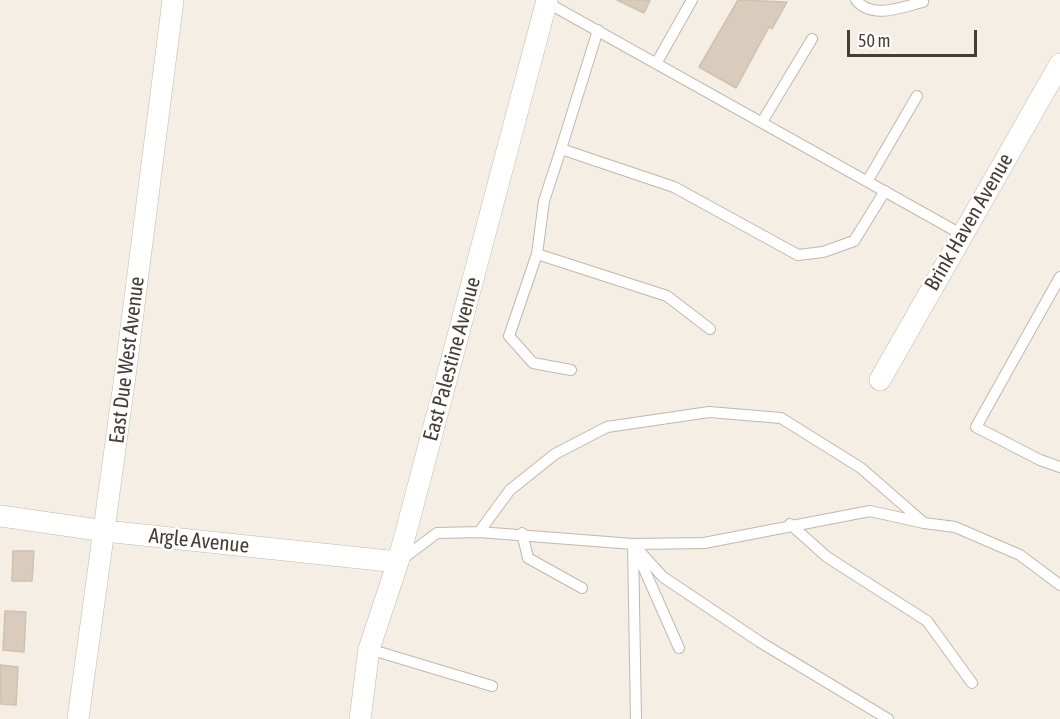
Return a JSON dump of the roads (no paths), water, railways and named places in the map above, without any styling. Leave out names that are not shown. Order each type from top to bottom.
[{"type":"street","name":"East Due West Avenue","points":[[78,719],[105,531],[172,0]]},
{"type":"street","name":"East Palestine Avenue","points":[[360,719],[369,649],[398,562],[546,1]]},
{"type":"street","name":"Brink Haven Avenue","points":[[880,380],[961,234],[1060,64]]},
{"type":"street","name":"Argle Avenue","points":[[0,516],[105,531],[398,562]]},
{"type":"lane","points":[[657,62],[692,0]]},
{"type":"lane","points":[[856,0],[869,10],[883,11],[923,2]]},
{"type":"lane","points":[[546,1],[961,234]]},
{"type":"lane","points":[[570,370],[533,363],[509,336],[537,254],[544,201],[598,30]]},
{"type":"lane","points":[[762,122],[812,39]]},
{"type":"lane","points":[[868,180],[917,96]]},
{"type":"lane","points":[[561,149],[674,187],[798,255],[823,252],[854,241],[885,191]]},
{"type":"lane","points":[[537,254],[667,296],[710,329]]},
{"type":"lane","points":[[1060,277],[976,427],[1040,460],[1060,467]]},
{"type":"lane","points":[[479,532],[510,490],[555,454],[607,427],[709,412],[782,418],[861,468],[924,523]]},
{"type":"lane","points":[[398,562],[436,533],[522,533],[633,544],[704,543],[790,524],[870,511],[924,523],[955,527],[1020,555],[1060,585]]},
{"type":"lane","points":[[790,524],[827,556],[927,621],[972,683]]},
{"type":"lane","points":[[522,533],[528,558],[582,588]]},
{"type":"lane","points":[[633,544],[679,648]]},
{"type":"lane","points":[[633,544],[636,719]]},
{"type":"lane","points":[[633,544],[663,577],[760,642],[888,719]]},
{"type":"lane","points":[[369,649],[492,686]]}]
